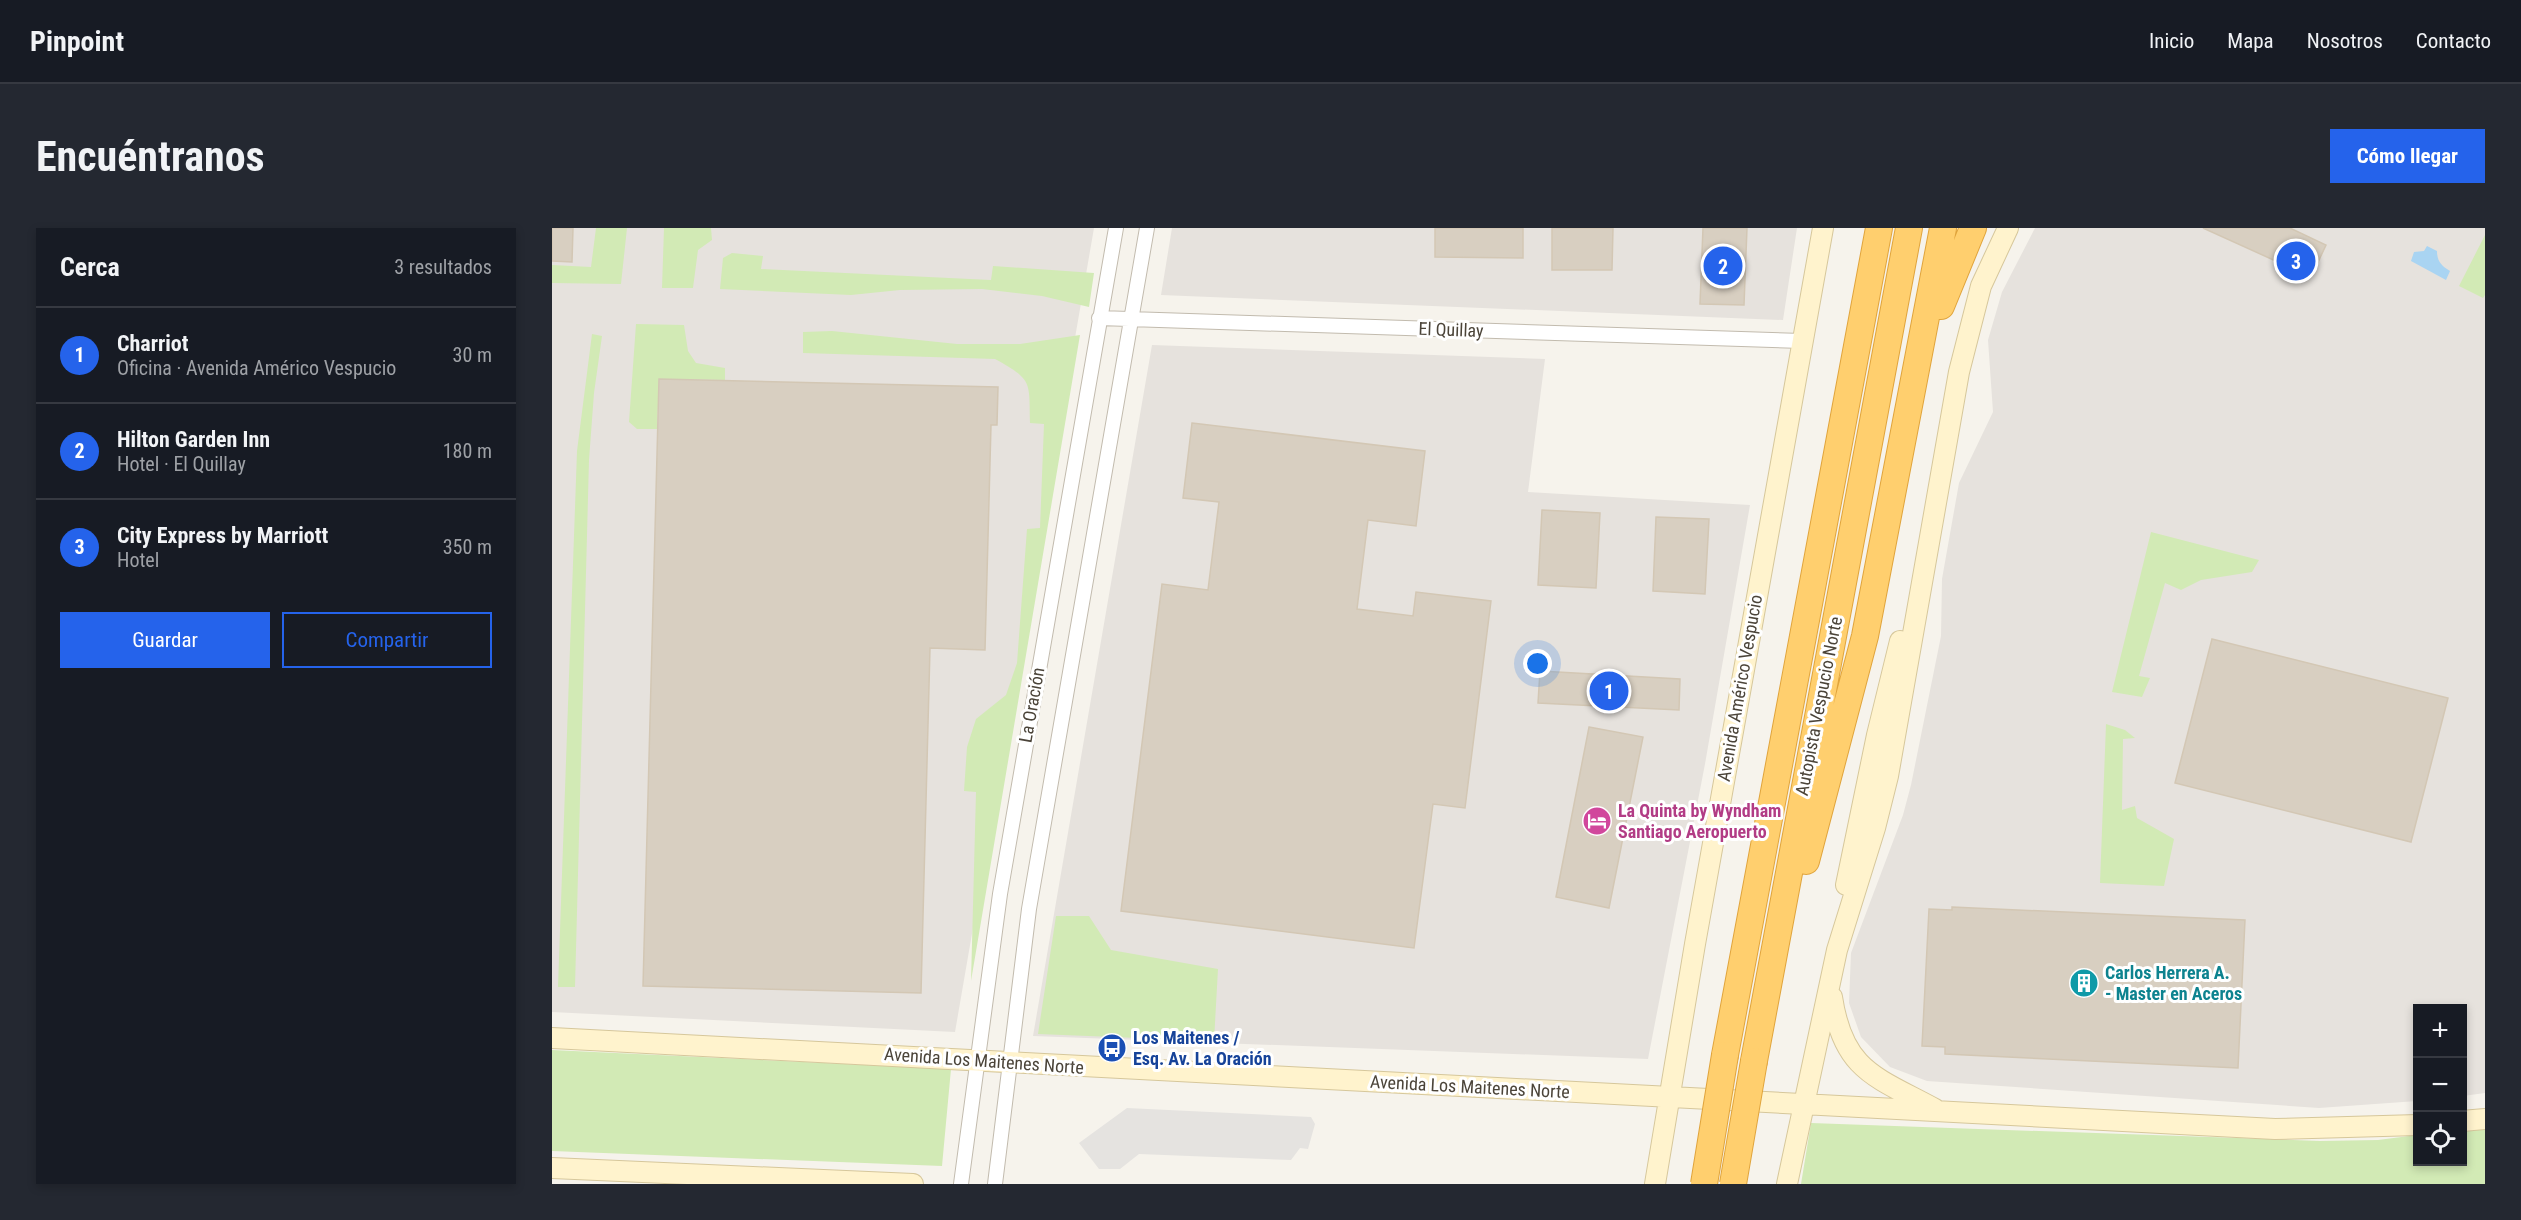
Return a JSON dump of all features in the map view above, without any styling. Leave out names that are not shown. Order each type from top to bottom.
[{"type":"highway","points":[[1851,375],[1863,228]]},
{"type":"highway","name":"Autopista Vespucio Norte","points":[[1704,1184],[1725,1055],[1879,228]]},
{"type":"highway","name":"Autopista Vespucio Norte","points":[[1733,1184],[1772,961],[1909,228]]},
{"type":"highway","points":[[1772,961],[1803,873],[1859,662],[1943,228]]},
{"type":"highway","points":[[1917,371],[1973,228]]},
{"type":"street","name":"La Oración","points":[[961,1184],[976,1059],[1012,820],[1116,228]]},
{"type":"street","name":"La Oración","points":[[995,1184],[1008,1064],[1029,909],[1147,228]]},
{"type":"street","name":"Avenida Américo Vespucio","points":[[1656,1184],[1669,1097],[1823,228]]},
{"type":"street","points":[[1788,1184],[1837,950],[1855,838],[1877,735],[1901,636],[1920,587],[1968,331],[1986,272],[2008,228]]},
{"type":"street","name":"El Quillay","points":[[1100,318],[1802,341]]},
{"type":"street","points":[[1829,983],[1838,1032],[1851,1054],[1883,1082],[1940,1111]]},
{"type":"street","name":"Avenida Los Maitenes Norte","points":[[552,1038],[2275,1130],[2413,1125]]},
{"type":"street","points":[[2467,1121],[2485,1119]]},
{"type":"street","points":[[552,1168],[913,1184]]},
{"type":"shaded area","points":[[552,228],[1094,228],[955,1032],[552,1012]]},
{"type":"shaded area","points":[[1172,228],[1797,228],[1783,320],[1161,295]]},
{"type":"shaded area","points":[[2035,228],[2485,228],[2485,1093],[2467,1095],[2467,1004],[2413,1004],[2413,1101],[2319,1108],[1927,1081],[1890,1067],[1861,1037],[1849,1003],[1851,953],[1903,815],[1911,785],[1941,636],[1942,579],[1959,483],[1993,412],[1988,340],[2002,292]]},
{"type":"shaded area","points":[[1152,345],[1545,359],[1528,492],[1750,505],[1705,764],[1648,1059],[1033,1036]]},
{"type":"shaded area","points":[[1127,1108],[1311,1117],[1315,1124],[1308,1149],[1300,1148],[1291,1160],[1139,1154],[1120,1169],[1099,1169],[1079,1143]]},
{"type":"green space","points":[[596,228],[627,228],[621,284],[552,283],[552,265],[591,267]]},
{"type":"green space","points":[[664,228],[711,228],[712,240],[698,250],[693,288],[662,288]]},
{"type":"green space","points":[[2485,235],[2485,295],[2483,298],[2459,286]]},
{"type":"green space","points":[[732,253],[763,256],[761,269],[991,280],[993,266],[1094,273],[1089,307],[1042,296],[982,289],[900,290],[851,295],[720,289],[723,258]]},
{"type":"green space","points":[[636,324],[684,325],[688,351],[696,363],[725,368],[725,380],[659,379],[657,429],[637,429],[629,422]]},
{"type":"green space","points":[[832,331],[957,344],[1020,344],[1080,335],[971,981],[976,792],[964,791],[967,747],[976,719],[1006,695],[1017,663],[1027,529],[1040,528],[1044,424],[1030,423],[1029,390],[1023,377],[995,359],[803,353],[803,332]]},
{"type":"green space","points":[[592,334],[602,336],[594,393],[589,460],[575,987],[558,987],[577,451]]},
{"type":"green space","points":[[2151,532],[2259,560],[2252,572],[2201,580],[2181,590],[2165,583],[2139,676],[2150,678],[2142,697],[2112,692]]},
{"type":"green space","points":[[2106,724],[2125,730],[2135,738],[2123,739],[2122,810],[2135,806],[2137,818],[2174,839],[2164,886],[2100,883]]},
{"type":"green space","points":[[1056,916],[1089,916],[1111,950],[1218,969],[1214,1041],[1038,1034]]},
{"type":"green space","points":[[552,1050],[951,1069],[942,1166],[552,1151]]},
{"type":"green space","points":[[1811,1123],[2320,1141],[2378,1140],[2413,1136],[2413,1166],[2467,1166],[2467,1128],[2485,1126],[2485,1184],[1801,1184]]},
{"type":"water","points":[[2427,246],[2437,251],[2441,263],[2450,271],[2446,280],[2411,261],[2414,252],[2424,251]]},
{"type":"building","points":[[552,228],[573,228],[572,262],[552,261]]},
{"type":"building","points":[[1435,228],[1523,228],[1523,258],[1435,257]]},
{"type":"building","points":[[1552,228],[1613,228],[1612,270],[1552,270]]},
{"type":"building","points":[[1703,228],[1747,228],[1744,305],[1700,304]]},
{"type":"building","points":[[2203,228],[2290,228],[2326,245],[2311,277]]},
{"type":"building","points":[[659,379],[998,387],[997,425],[991,425],[985,650],[930,648],[921,993],[643,986]]},
{"type":"building","points":[[1192,423],[1425,451],[1416,526],[1368,520],[1357,609],[1413,616],[1416,592],[1491,601],[1465,808],[1433,804],[1414,948],[1121,911],[1162,584],[1208,590],[1219,502],[1183,498]]},
{"type":"building","points":[[1542,510],[1600,513],[1596,588],[1538,585]]},
{"type":"building","points":[[1656,517],[1709,519],[1705,594],[1653,591]]},
{"type":"building","points":[[2212,639],[2448,698],[2411,842],[2175,783]]},
{"type":"building","points":[[1540,671],[1680,679],[1679,710],[1538,703]]},
{"type":"building","points":[[1589,727],[1643,737],[1609,908],[1556,897]]},
{"type":"building","name":"Carlos Herrera A. - Master en Aceros","points":[[1952,907],[2245,920],[2238,1068],[1945,1054],[1945,1047],[1922,1046],[1929,909],[1952,910]]},
{"type":"place","name":"City Express by Marriott","points":[[2296,261]]},
{"type":"place","name":"Hilton Garden Inn","points":[[1723,266]]},
{"type":"place","name":"Charriot","points":[[1609,691]]},
{"type":"place","name":"La Quinta by Wyndham Santiago Aeropuerto","points":[[1597,821]]},
{"type":"place","name":"Carlos Herrera A. - Master en Aceros","points":[[2084,983]]},
{"type":"place","name":"Los Maitenes / Esq. Av. La Oración","points":[[1112,1048]]}]
